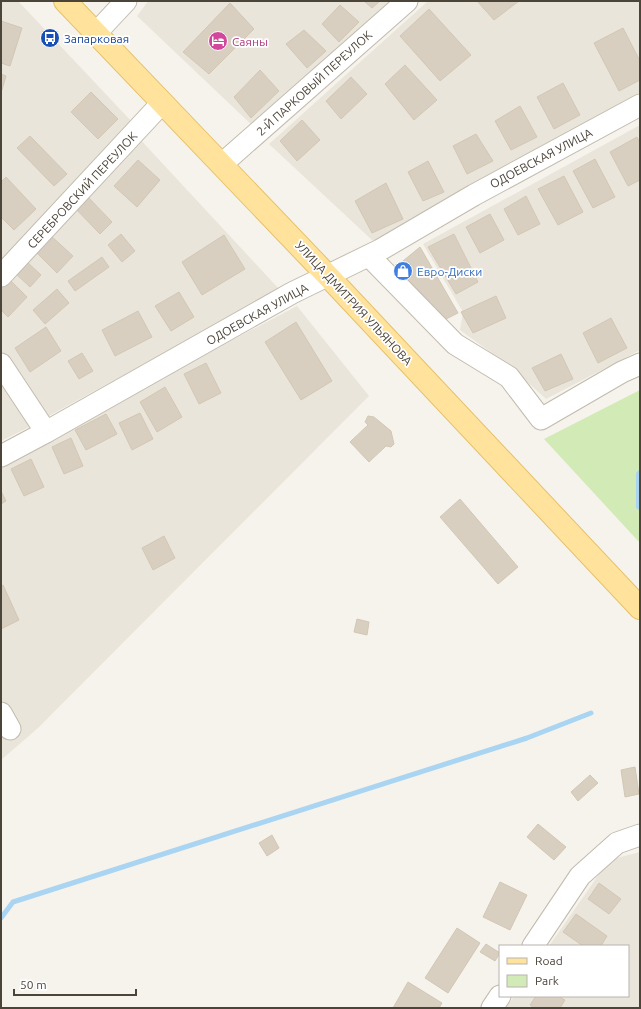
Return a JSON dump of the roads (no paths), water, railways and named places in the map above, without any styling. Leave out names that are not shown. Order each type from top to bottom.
[{"type":"main road","name":"УЛИЦА ДМИТРИЯ УЛЬЯНОВА","points":[[65,1],[222,164],[640,608]]},
{"type":"street","points":[[96,33],[126,1]]},
{"type":"street","name":"2-Й ПАРКОВЫЙ ПЕРЕУЛОК","points":[[222,164],[407,1]]},
{"type":"street","name":"СЕРЕБРОВСКИЙ ПЕРЕУЛОК","points":[[1,276],[162,103]]},
{"type":"street","name":"ОДОЕВСКАЯ УЛИЦА","points":[[1,456],[327,275],[375,253],[474,195],[640,105]]},
{"type":"street","points":[[375,253],[455,344],[509,377],[541,419],[622,372],[640,364]]},
{"type":"street","points":[[1,364],[46,432]]},
{"type":"street","points":[[534,945],[580,876],[618,843],[640,835]]},
{"type":"street","points":[[492,1008],[499,997]]},
{"type":"water","points":[[640,469],[640,511],[636,508],[636,473]]},
{"type":"waterway","points":[[1,918],[13,902],[527,738],[591,713]]},
{"type":"place","name":"Запарковая","points":[[50,38]]},
{"type":"place","name":"Саяны","points":[[218,41]]},
{"type":"place","name":"Евро-Диски","points":[[403,271]]}]
